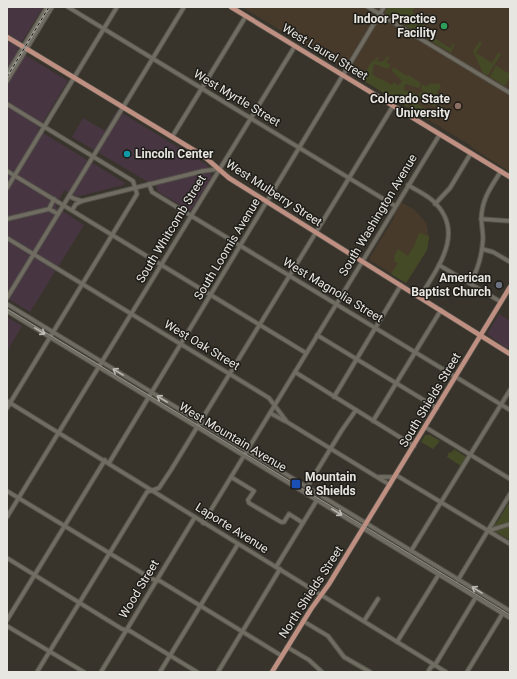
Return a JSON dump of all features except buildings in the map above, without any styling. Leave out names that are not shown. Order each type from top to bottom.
[{"type":"main road","name":"West Laurel Street","points":[[231,7],[510,177]]},
{"type":"main road","name":"West Mulberry Street","points":[[7,37],[172,137],[211,162],[229,178],[316,231],[510,354]]},
{"type":"main road","name":"South Shields Street","points":[[366,523],[509,290]]},
{"type":"main road","name":"North Shields Street","points":[[272,672],[366,523]]},
{"type":"street","points":[[7,81],[47,7]]},
{"type":"street","points":[[7,74],[52,7]]},
{"type":"street","name":"West Myrtle Street","points":[[68,7],[396,206]]},
{"type":"street","points":[[7,188],[117,7]]},
{"type":"street","points":[[7,298],[184,7]]},
{"type":"street","points":[[368,7],[510,93]]},
{"type":"street","name":"South Loomis Avenue","points":[[7,620],[64,526],[181,344],[384,7]]},
{"type":"street","points":[[172,137],[246,16]]},
{"type":"street","name":"South Whitcomb Street","points":[[7,517],[295,46]]},
{"type":"street","points":[[7,104],[133,180],[137,196],[9,402],[7,408]]},
{"type":"street","points":[[37,672],[147,492],[159,488],[393,106]]},
{"type":"street","name":"South Washington Avenue","points":[[203,523],[440,134]]},
{"type":"street","points":[[436,204],[450,188],[471,153]]},
{"type":"street","points":[[210,170],[212,166],[211,162]]},
{"type":"street","points":[[72,210],[76,204],[82,201],[203,171],[219,169]]},
{"type":"street","points":[[7,170],[306,352]]},
{"type":"street","points":[[203,171],[211,174],[213,179]]},
{"type":"street","points":[[470,284],[478,267],[482,250],[481,220],[484,202],[501,172]]},
{"type":"street","name":"West Magnolia Street","points":[[149,184],[152,192],[510,410]]},
{"type":"street","points":[[408,185],[427,196],[436,204],[444,216],[448,235],[446,251],[420,297]]},
{"type":"street","points":[[69,196],[82,201]]},
{"type":"street","points":[[49,210],[54,200]]},
{"type":"street","points":[[7,219],[49,210],[58,214]]},
{"type":"street","points":[[481,220],[510,221]]},
{"type":"street","name":"West Oak Street","points":[[7,238],[269,398],[287,422],[390,485]]},
{"type":"street","points":[[482,250],[493,252],[510,262]]},
{"type":"street","points":[[439,265],[501,302]]},
{"type":"street","points":[[334,397],[401,286]]},
{"type":"street","name":"West Mountain Avenue","points":[[7,304],[510,611]]},
{"type":"street","points":[[373,421],[441,310]]},
{"type":"street","name":"West Mountain Avenue","points":[[7,311],[510,618]]},
{"type":"street","points":[[317,335],[437,408]]},
{"type":"street","points":[[295,372],[414,446]]},
{"type":"street","points":[[408,556],[510,390]]},
{"type":"street","name":"Laporte Avenue","points":[[9,402],[107,461],[203,523],[446,672]]},
{"type":"street","points":[[307,487],[356,410]]},
{"type":"street","points":[[270,413],[287,422]]},
{"type":"street","points":[[425,427],[510,479]]},
{"type":"street","points":[[378,477],[395,476],[510,544]]},
{"type":"street","points":[[231,477],[254,491],[248,500],[249,502],[281,522],[284,522],[289,514],[303,523]]},
{"type":"street","points":[[7,491],[109,554],[152,579],[160,581],[282,656]]},
{"type":"street","points":[[455,584],[510,494]]},
{"type":"street","points":[[218,672],[317,500]]},
{"type":"street","name":"Wood Street","points":[[101,672],[195,517]]},
{"type":"street","points":[[488,531],[510,524]]},
{"type":"street","points":[[160,672],[238,544]]},
{"type":"street","points":[[7,558],[170,656],[190,670],[197,672]]},
{"type":"street","points":[[397,642],[439,574]]},
{"type":"street","points":[[428,672],[431,667],[435,665],[476,597]]},
{"type":"street","points":[[364,621],[378,599]]},
{"type":"street","points":[[467,672],[506,608]]},
{"type":"street","points":[[303,621],[328,636],[344,657],[370,672]]},
{"type":"street","points":[[7,626],[84,672]]},
{"type":"street","points":[[287,647],[312,663],[322,672]]},
{"type":"shaded area","points":[[7,7],[43,7],[17,50],[68,81],[38,130],[125,183],[123,185],[76,197],[64,190],[56,207],[84,225],[30,312],[7,298]]},
{"type":"shaded area","name":"Colorado State University","points":[[242,7],[510,7],[510,172],[470,145]]},
{"type":"shaded area","points":[[117,110],[207,165],[212,177],[190,211],[157,191],[157,187],[72,137],[83,118],[105,131]]},
{"type":"shaded area","points":[[401,202],[415,210],[426,223],[429,237],[427,250],[406,283],[369,259],[394,218],[394,214]]},
{"type":"shaded area","points":[[499,314],[510,321],[510,345],[507,349],[487,334]]},
{"type":"shaded area","points":[[7,317],[22,326],[7,351]]},
{"type":"green space","points":[[388,7],[414,7],[413,13],[426,21],[422,29],[423,31],[450,48],[455,43],[451,53],[385,13]]},
{"type":"green space","points":[[480,41],[482,43],[476,53],[492,63],[498,53],[501,54],[488,75],[483,73],[473,51]]},
{"type":"green space","points":[[388,56],[389,58],[386,62],[391,65],[388,69],[374,64],[372,74],[392,85],[394,82],[398,86],[402,81],[392,71],[393,67],[421,83],[419,88],[405,84],[404,90],[415,93],[413,96],[410,94],[408,97],[412,100],[407,107],[361,79],[376,57],[378,58],[377,61],[382,62]]},
{"type":"green space","points":[[496,66],[510,74],[505,86],[490,77]]},
{"type":"green space","points":[[432,83],[439,83],[441,87],[437,92],[438,99],[435,107],[418,97],[420,92],[422,93],[423,91],[421,90],[422,84],[426,86]]},
{"type":"green space","points":[[413,101],[433,113],[428,120],[409,108]]},
{"type":"green space","points":[[420,232],[429,237],[427,250],[406,283],[391,274],[398,263],[394,261],[394,256],[398,249],[408,256],[419,233],[421,234]]},
{"type":"green space","points":[[425,435],[430,435],[440,441],[433,449],[421,442]]},
{"type":"green space","points":[[454,449],[466,457],[461,466],[447,457],[449,452],[451,453]]},
{"type":"green space","points":[[510,501],[510,540],[498,533],[496,534],[493,524],[496,524]]},
{"type":"tram line","points":[[7,309],[510,615]]},
{"type":"railway","points":[[7,77],[49,7]]},
{"type":"place","name":"Indoor Practice Facility","points":[[444,26]]},
{"type":"place","name":"Colorado State University","points":[[458,106]]},
{"type":"place","name":"Lincoln Center","points":[[127,154]]},
{"type":"place","name":"American Baptist Church","points":[[499,285]]},
{"type":"place","name":"Mountain & Shields","points":[[296,484]]}]
